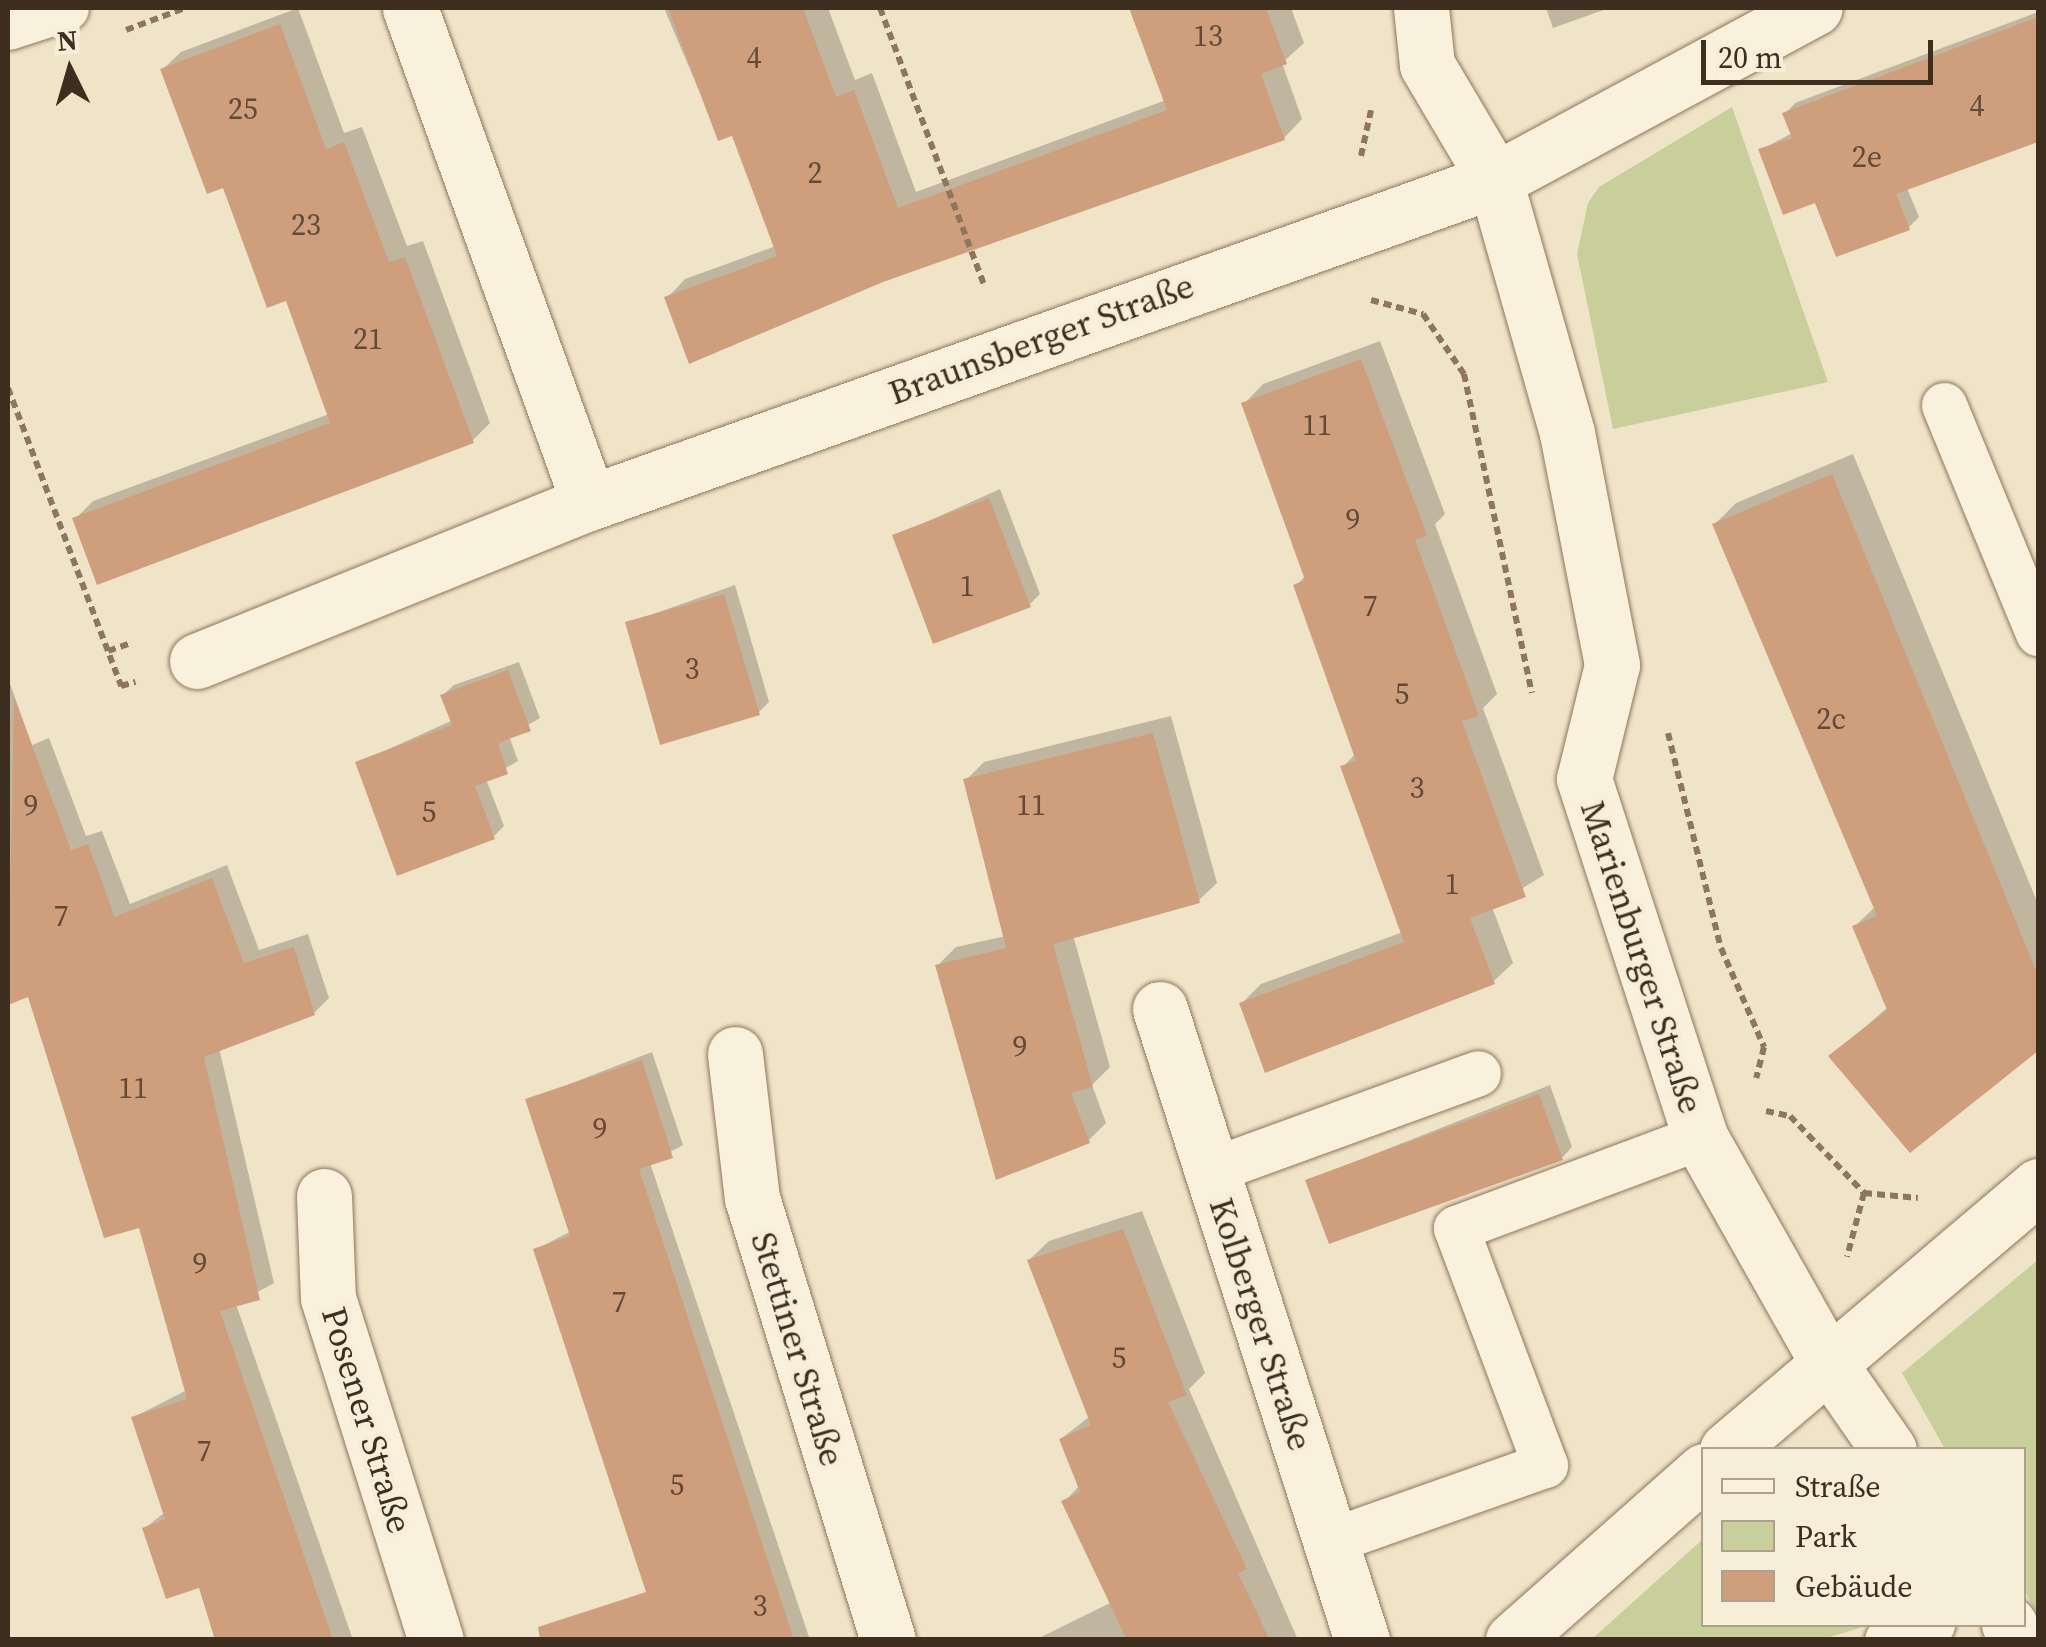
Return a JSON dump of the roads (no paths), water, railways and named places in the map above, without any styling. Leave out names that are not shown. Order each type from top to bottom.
[{"type":"street","points":[[410,8],[589,503]]},
{"type":"street","name":"Marienburger Straße","points":[[1421,8],[1427,65],[1496,180],[1567,433],[1612,665],[1584,778],[1700,1137],[1825,1358],[1887,1447]]},
{"type":"street","points":[[1496,180],[1815,8]]},
{"type":"street","name":"Braunsberger Straße","points":[[197,661],[589,503],[1008,349],[1496,180]]},
{"type":"street","name":"Kolberger Straße","points":[[1160,1008],[1362,1640]]},
{"type":"street","name":"Stettiner Straße","points":[[735,1054],[752,1198],[888,1640]]},
{"type":"street","points":[[1730,1447],[1825,1358],[2038,1186]]},
{"type":"street","name":"Posener Straße","points":[[324,1196],[328,1298],[436,1640]]},
{"type":"street","points":[[1513,1640],[1701,1474]]},
{"type":"lane","points":[[8,27],[66,8]]},
{"type":"lane","points":[[1944,406],[2038,632]]},
{"type":"lane","points":[[1212,1170],[1478,1073]]},
{"type":"lane","points":[[1330,1541],[1546,1465],[1456,1228],[1700,1137]]},
{"type":"lane","points":[[1888,1640],[1924,1627]]}]
